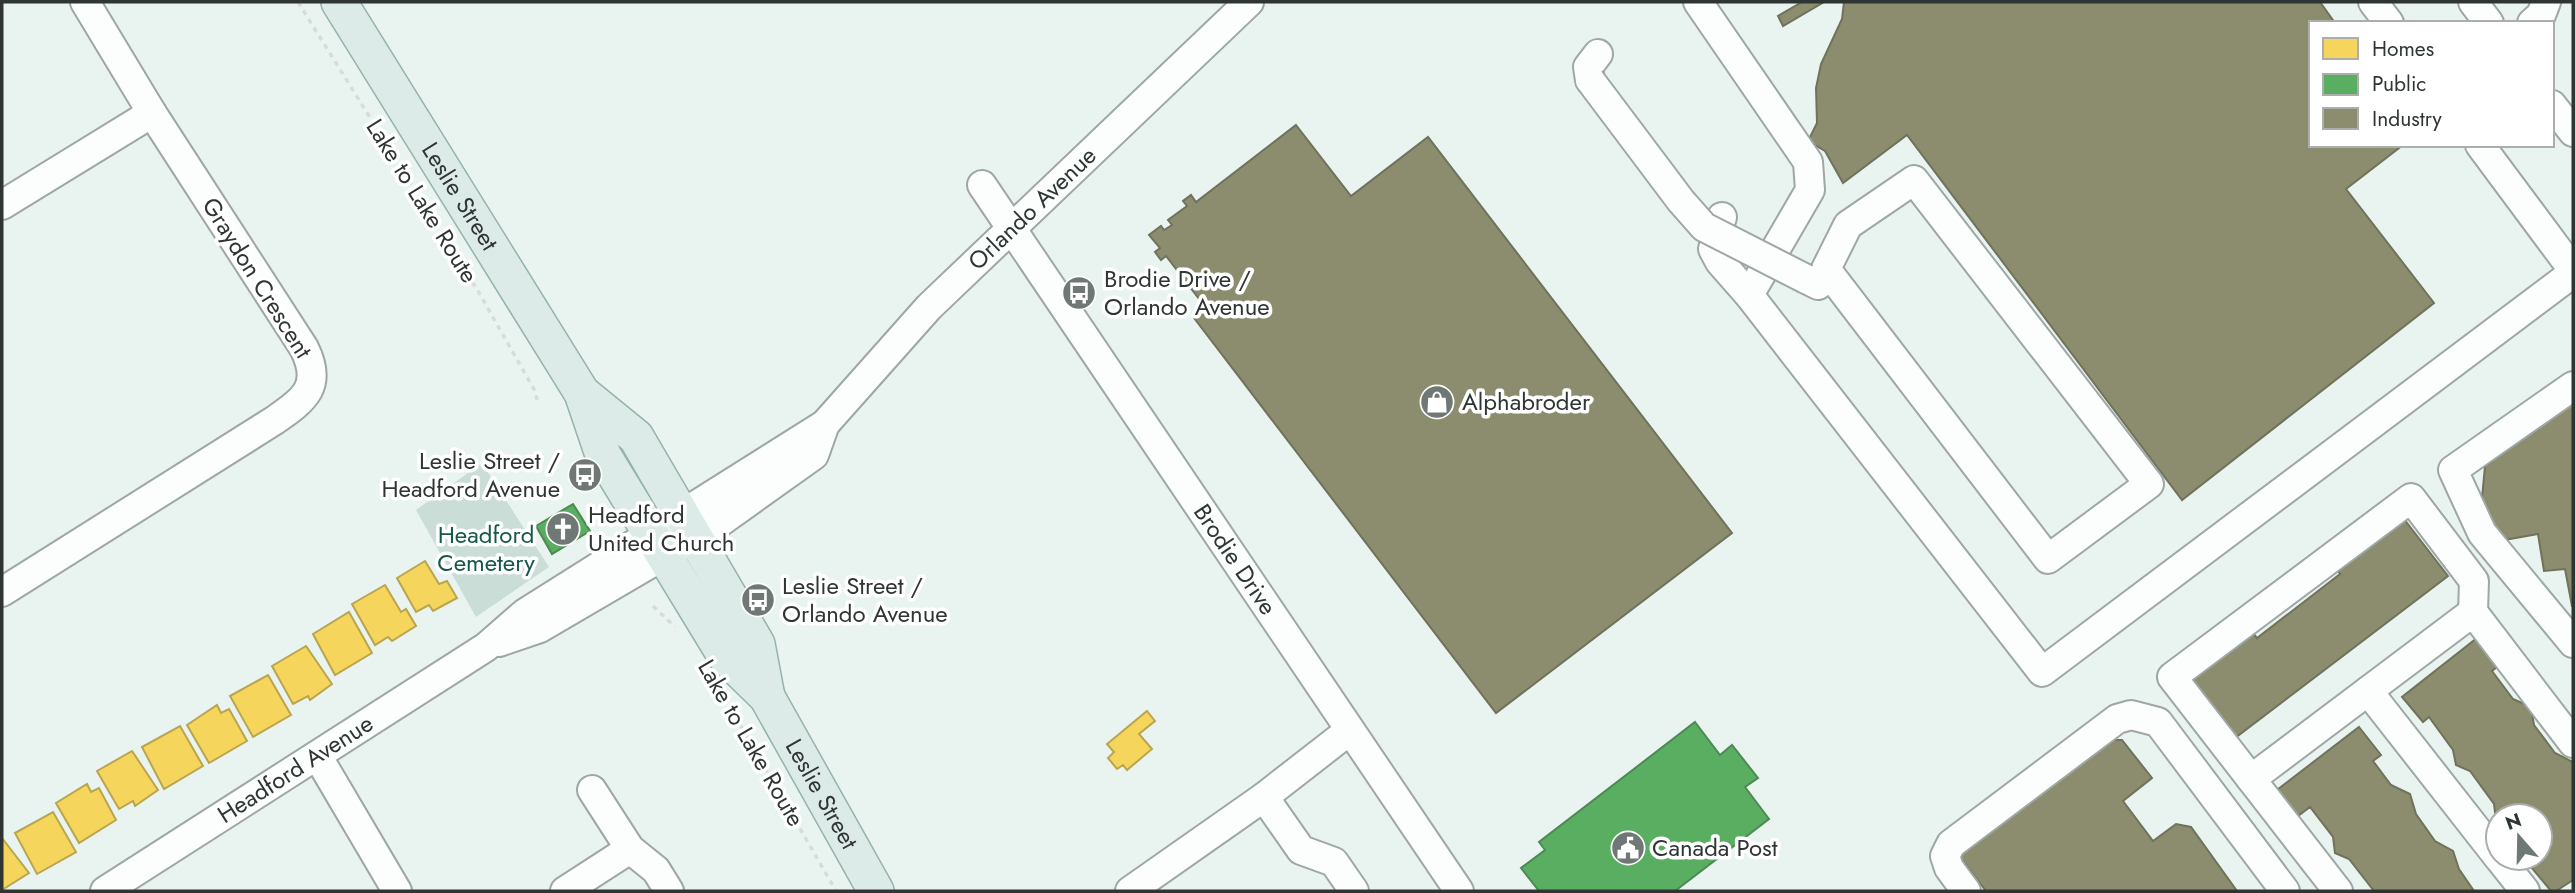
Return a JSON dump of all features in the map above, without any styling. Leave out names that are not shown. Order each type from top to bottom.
[{"type":"main road","name":"Leslie Street","points":[[338,2],[582,393],[636,437],[674,536],[757,644],[767,697],[876,891]]},
{"type":"street","name":"Graydon Crescent","points":[[2,592],[275,420],[299,403],[311,387],[313,365],[304,348],[152,113],[85,2]]},
{"type":"street","name":"Orlando Avenue","points":[[674,536],[814,455],[825,424],[892,345],[1249,2]]},
{"type":"street","points":[[1698,2],[1808,162],[1810,190],[1755,285]]},
{"type":"street","points":[[2373,2],[2387,21]]},
{"type":"street","points":[[2473,2],[2487,21]]},
{"type":"street","points":[[2534,21],[2541,15],[2546,2]]},
{"type":"street","points":[[1594,67],[1681,201],[1704,227],[1816,274],[2048,559],[2149,484],[1914,180],[1848,225],[1816,274]]},
{"type":"street","points":[[2554,108],[2573,132]]},
{"type":"street","points":[[2,205],[152,113]]},
{"type":"street","points":[[1722,217],[1713,248],[1755,285],[2042,673],[2573,272],[2481,147]]},
{"type":"street","name":"Brodie Drive","points":[[982,185],[1459,891]]},
{"type":"street","points":[[2573,386],[2452,470],[2482,533],[2573,643]]},
{"type":"street","points":[[2338,891],[2172,677],[2411,498],[2474,581],[2473,612],[2573,743]]},
{"type":"street","name":"Headford Avenue","points":[[105,891],[486,647],[525,613],[674,536]]},
{"type":"street","points":[[2251,779],[2473,612]]},
{"type":"street","points":[[2368,691],[2484,840]]},
{"type":"street","points":[[1966,891],[1949,868],[1945,856],[1951,844],[2117,719],[2131,715],[2158,722],[2285,891]]},
{"type":"street","points":[[1130,891],[1264,797],[1350,730]]},
{"type":"street","points":[[317,757],[397,891]]},
{"type":"street","points":[[592,790],[630,849],[656,870],[669,891]]},
{"type":"street","points":[[1264,797],[1301,850],[1334,862],[1354,891]]},
{"type":"street","points":[[565,891],[630,849]]},
{"type":"street","points":[[2509,872],[2525,891]]},
{"type":"path","name":"Lake to Lake Route","points":[[298,2],[478,291],[535,391],[538,404]]},
{"type":"path","points":[[653,606],[679,631]]},
{"type":"path","name":"Lake to Lake Route","points":[[716,683],[836,891]]},
{"type":"green space","name":"Headford Cemetery","points":[[482,463],[549,567],[476,617],[416,510]]},
{"type":"building: Homes","points":[[425,561],[439,584],[447,581],[457,598],[433,611],[429,605],[416,612],[397,578]]},
{"type":"building: Homes","points":[[385,585],[401,612],[406,609],[416,626],[392,641],[388,637],[375,645],[352,604]]},
{"type":"building: Homes","points":[[349,612],[372,653],[335,675],[313,634]]},
{"type":"building: Homes","points":[[306,646],[332,684],[310,700],[308,696],[293,704],[272,666]]},
{"type":"building: Homes","points":[[268,675],[291,715],[253,737],[230,696]]},
{"type":"building: Homes","points":[[217,705],[221,713],[229,709],[247,741],[209,763],[187,725]]},
{"type":"building: Homes","points":[[1147,711],[1155,721],[1139,734],[1152,749],[1127,770],[1123,765],[1117,769],[1108,758],[1114,752],[1107,744]]},
{"type":"building: Homes","points":[[180,726],[203,766],[164,789],[142,747]]},
{"type":"building: Homes","points":[[132,751],[158,790],[135,806],[133,801],[119,809],[97,771]]},
{"type":"building: Homes","points":[[87,784],[91,792],[99,788],[116,820],[79,843],[56,803]]},
{"type":"building: Homes","points":[[53,812],[76,852],[37,874],[15,833]]},
{"type":"building: Homes","points":[[2,838],[29,873],[2,890]]},
{"type":"building: Public","name":"Headford United Church","points":[[573,504],[590,531],[552,554],[536,526]]},
{"type":"building: Public","points":[[1695,722],[1720,755],[1732,745],[1758,778],[1745,787],[1769,819],[1675,891],[1539,891],[1521,868],[1545,850],[1539,842]]},
{"type":"building: Industry","points":[[1802,2],[1824,2],[1783,26],[1778,16]]},
{"type":"building: Industry","points":[[1844,2],[2320,2],[2334,21],[2309,21],[2309,147],[2400,147],[2346,189],[2434,303],[2182,500],[1907,135],[1843,183],[1825,151],[1808,141],[1817,123],[1816,88],[1821,64],[1842,19]]},
{"type":"building: Industry","points":[[1296,125],[1351,196],[1428,137],[1732,533],[1496,713],[1194,318],[1206,308],[1166,256],[1161,260],[1155,252],[1160,248],[1149,235],[1161,226],[1164,230],[1172,225],[1168,220],[1187,206],[1183,201],[1191,195],[1196,202]]},
{"type":"building: Industry","points":[[2573,400],[2572,606],[2565,569],[2544,571],[2538,534],[2505,540],[2481,509],[2485,466]]},
{"type":"building: Industry","points":[[2404,519],[2448,576],[2231,741],[2186,682],[2252,632],[2257,638],[2340,574],[2337,569]]},
{"type":"building: Industry","points":[[2477,638],[2498,666],[2492,671],[2513,699],[2531,707],[2534,725],[2555,753],[2573,762],[2573,880],[2556,891],[2551,891],[2535,872],[2554,872],[2554,802],[2493,802],[2470,771],[2456,765],[2453,750],[2429,717],[2423,722],[2402,697]]},
{"type":"building: Industry","points":[[2359,727],[2381,755],[2373,761],[2391,785],[2410,794],[2416,814],[2435,841],[2453,851],[2459,869],[2474,891],[2374,891],[2349,859],[2335,853],[2333,837],[2310,807],[2290,822],[2269,796]]},
{"type":"building: Industry","points":[[2106,740],[2122,740],[2152,778],[2123,801],[2153,841],[2176,824],[2191,827],[2237,891],[1986,891],[1956,852]]},
{"type":"place","name":"Brodie Drive / Orlando Avenue","points":[[1079,293]]},
{"type":"place","name":"Alphabroder","points":[[1437,402]]},
{"type":"place","name":"Leslie Street / Headford Avenue","points":[[585,475]]},
{"type":"place","name":"Headford United Church","points":[[563,529]]},
{"type":"place","name":"Leslie Street / Orlando Avenue","points":[[758,600]]},
{"type":"place","name":"Canada Post","points":[[1628,848]]}]
